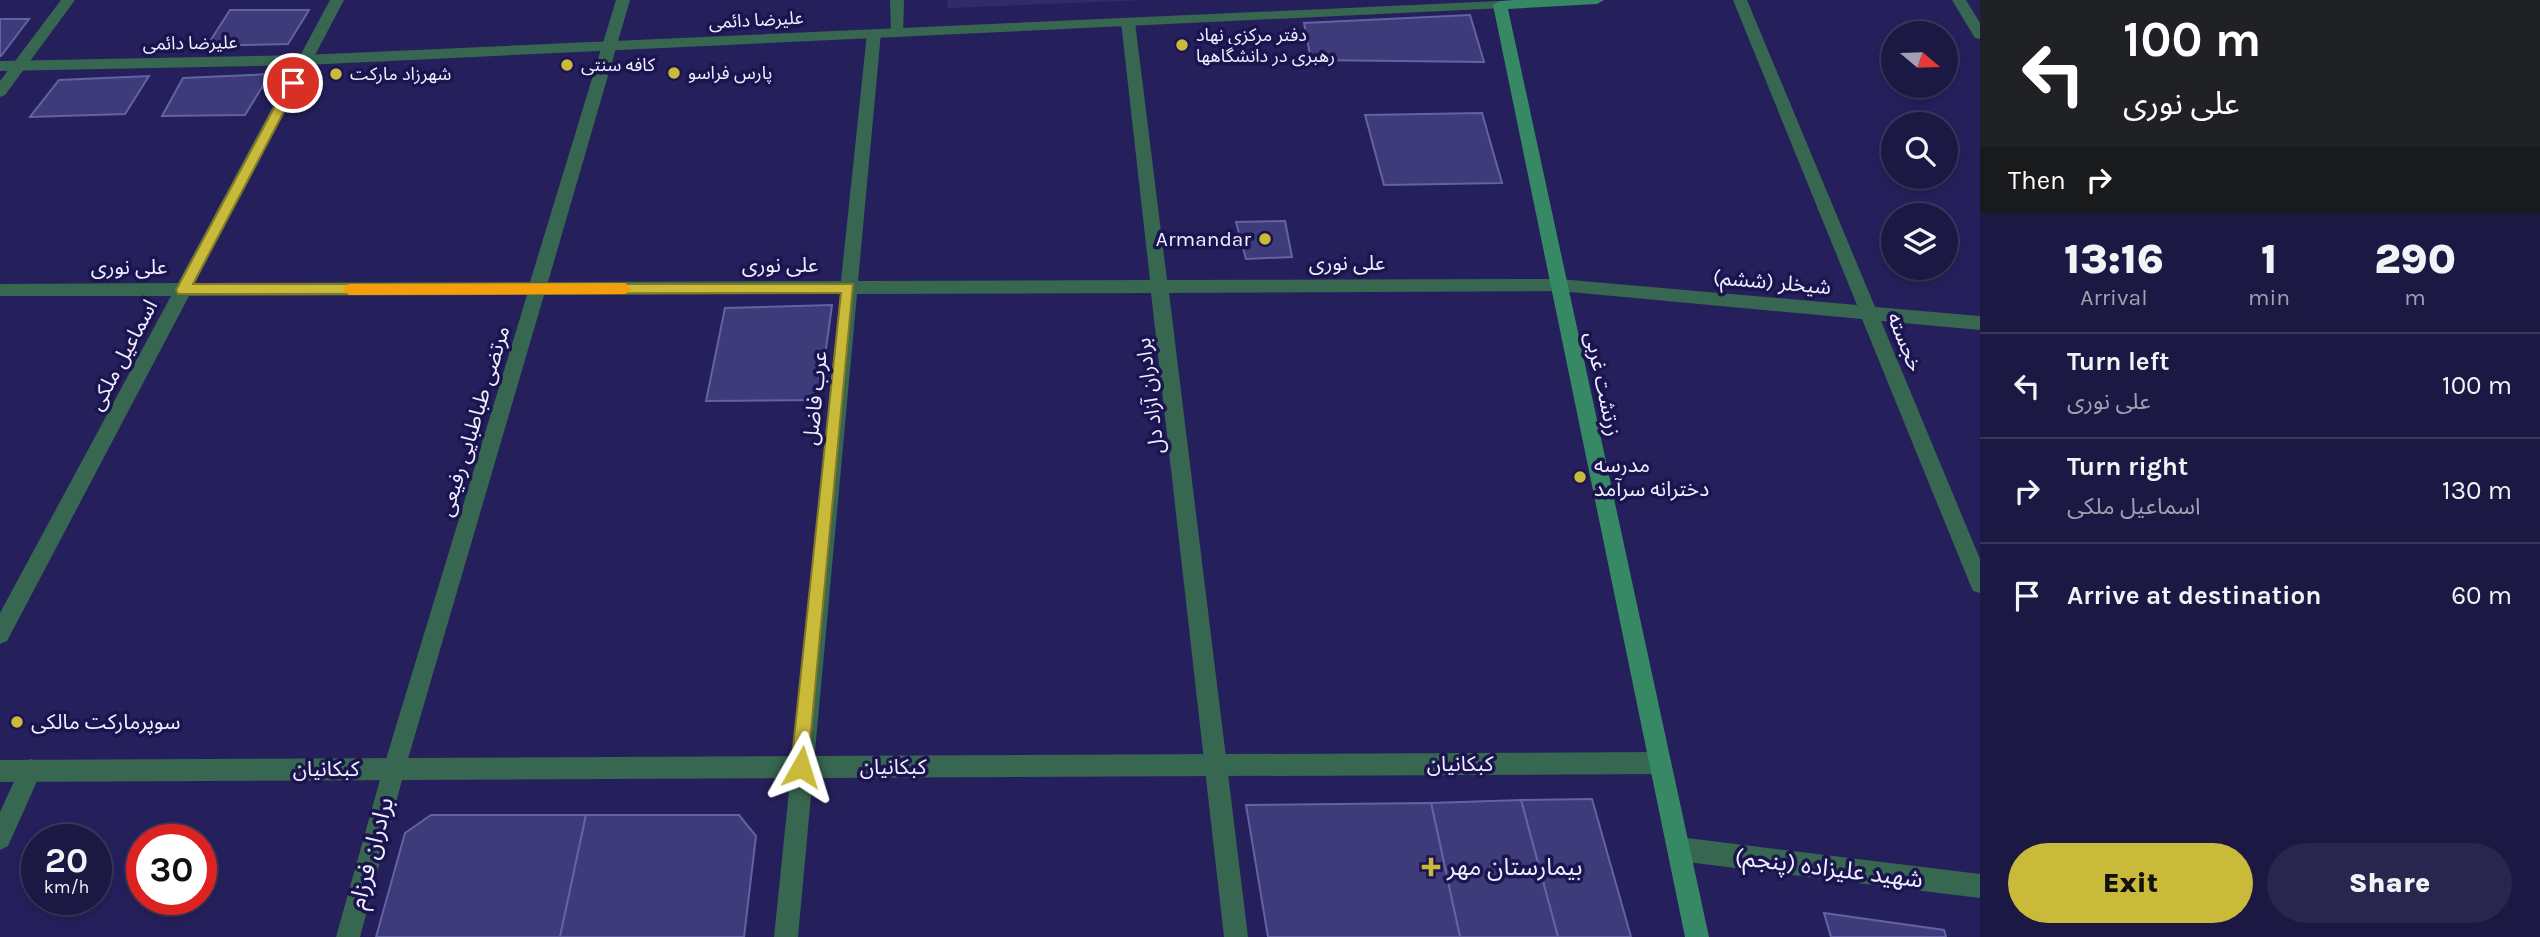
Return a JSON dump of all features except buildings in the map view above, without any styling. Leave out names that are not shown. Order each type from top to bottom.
[{"type":"main road","name":"علیرضا دائمی","points":[[1500,5],[1597,0]]},
{"type":"main road","name":"زرتشت غربی","points":[[1500,5],[1697,937]]},
{"type":"street","points":[[0,92],[68,0]]},
{"type":"street","name":"اسماعیل ملکی","points":[[0,634],[337,0]]},
{"type":"street","name":"مرتضی طباطبایی رفیعی","points":[[394,769],[623,0]]},
{"type":"street","points":[[897,0],[898,32]]},
{"type":"street","name":"خجسته","points":[[1740,0],[1980,584]]},
{"type":"street","points":[[1959,0],[1980,35]]},
{"type":"street","name":"علیرضا دائمی","points":[[0,66],[305,60],[1500,5]]},
{"type":"street","name":"برادران آزاد دل","points":[[1128,22],[1236,937]]},
{"type":"street","name":"عرب فاضل","points":[[786,937],[874,33]]},
{"type":"street","name":"شیخلر (ششم)","points":[[1559,285],[1980,323]]},
{"type":"street","name":"علی نوری","points":[[0,290],[1559,285]]},
{"type":"street","name":"کبکانیان","points":[[0,771],[1660,763]]},
{"type":"street","name":"برادران فرزام","points":[[348,937],[394,769]]},
{"type":"street","points":[[0,838],[31,771]]},
{"type":"street","name":"شهید علیزاده (پنجم)","points":[[1679,849],[1980,886]]},
{"type":"shaded area","points":[[947,0],[1145,0],[948,8]]},
{"type":"slow traffic","points":[[349,289],[625,289]]},
{"type":"place","name":"دفتر مرکزی نهاد رهبری در دانشگاهها","points":[[1182,45]]},
{"type":"place","name":"کافه سنتی","points":[[567,65]]},
{"type":"place","name":"پارس فراسو","points":[[674,73]]},
{"type":"place","name":"شهرزاد مارکت","points":[[336,74]]},
{"type":"place","name":"Armandar","points":[[1265,239]]},
{"type":"place","name":"مدرسه دخترانه سرآمد","points":[[1580,477]]},
{"type":"place","name":"سوپرمارکت مالکی","points":[[17,722]]},
{"type":"place","name":"بیمارستان مهر","points":[[1431,867]]},
{"type":"route","points":[[293,83],[183,290],[848,288],[801,767]]}]
